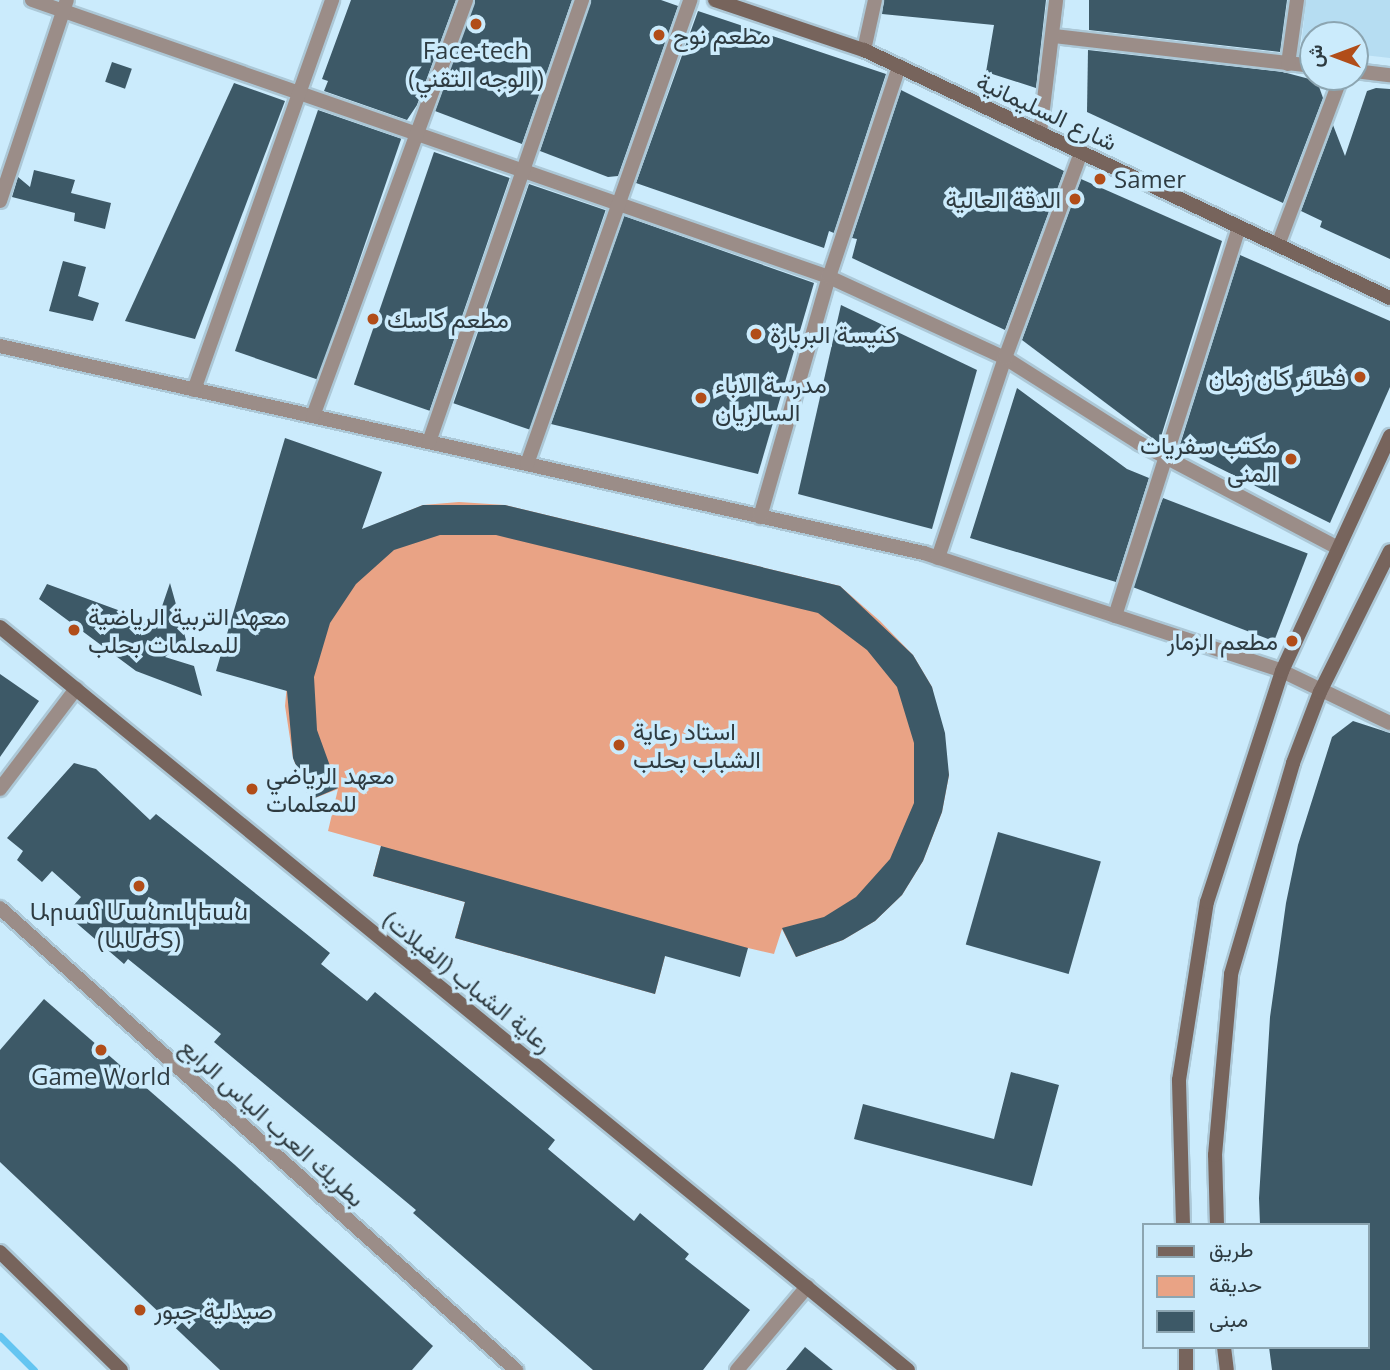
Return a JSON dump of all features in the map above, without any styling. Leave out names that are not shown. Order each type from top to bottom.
[{"type":"main road","name":"شارع السليمانية","points":[[715,0],[864,50],[1390,298]]},
{"type":"main road","points":[[1183,1223],[1179,1080],[1207,902],[1282,671],[1390,436]]},
{"type":"main road","points":[[1217,1223],[1215,1155],[1231,974],[1293,763],[1320,692],[1389,557]]},
{"type":"main road","name":"رعاية الشباب (الفيلات)","points":[[0,627],[908,1370]]},
{"type":"main road","points":[[0,1252],[121,1370]]},
{"type":"main road","points":[[1186,1349],[1186,1370]]},
{"type":"main road","points":[[1224,1349],[1227,1370]]},
{"type":"street","points":[[32,0],[65,6],[299,93],[829,277],[1005,358],[1164,457],[1338,548]]},
{"type":"street","points":[[194,390],[332,0]]},
{"type":"street","points":[[313,416],[466,0]]},
{"type":"street","points":[[429,442],[582,0]]},
{"type":"street","points":[[527,464],[690,0]]},
{"type":"street","points":[[864,50],[875,0]]},
{"type":"street","points":[[1040,133],[1054,36],[1056,0]]},
{"type":"street","points":[[1288,64],[1297,0]]},
{"type":"street","points":[[0,201],[65,6]]},
{"type":"street","points":[[1054,36],[1299,65]]},
{"type":"street","points":[[760,517],[829,277],[899,66]]},
{"type":"street","points":[[1369,73],[1390,75]]},
{"type":"street","points":[[1278,245],[1336,91]]},
{"type":"street","points":[[939,558],[1005,358],[1081,152]]},
{"type":"street","points":[[1115,616],[1240,227]]},
{"type":"street","points":[[0,346],[939,558],[1282,671],[1320,692],[1390,723]]},
{"type":"street","points":[[0,789],[76,689]]},
{"type":"street","name":"بطريك العرب الياس الرابع","points":[[0,908],[516,1370]]},
{"type":"street","points":[[737,1370],[807,1287]]},
{"type":"shaded area","points":[[1306,0],[1390,0],[1390,58],[1369,56],[1369,21],[1304,21]]},
{"type":"green space","name":"استاد رعاية الشباب بحلب","points":[[459,502],[505,505],[840,586],[880,621],[913,655],[932,687],[949,775],[942,812],[923,861],[902,895],[875,921],[843,940],[796,957],[782,929],[774,954],[748,948],[665,956],[655,994],[455,938],[465,902],[373,876],[381,846],[328,831],[338,789],[310,800],[293,758],[285,706],[289,662],[381,522],[423,505]]},
{"type":"building","points":[[351,0],[456,0],[417,105],[407,120],[324,91],[328,81],[322,79]]},
{"type":"building","points":[[475,0],[572,0],[522,144],[435,111]]},
{"type":"building","points":[[591,0],[661,0],[678,6],[618,176],[608,177],[540,151]]},
{"type":"building","points":[[884,0],[1046,0],[1036,88],[986,72],[994,25],[882,14]]},
{"type":"building","points":[[1089,0],[1287,0],[1280,52],[1089,30]]},
{"type":"building","points":[[698,11],[886,74],[834,233],[829,231],[824,248],[636,183]]},
{"type":"building","points":[[1088,50],[1283,72],[1299,76],[1299,91],[1321,91],[1323,98],[1283,203],[1087,112]]},
{"type":"building","points":[[112,62],[132,69],[125,89],[105,82]]},
{"type":"building","points":[[234,83],[285,101],[195,339],[125,321]]},
{"type":"building","points":[[1390,89],[1390,259],[1320,227],[1322,221],[1301,211],[1333,125],[1345,156],[1369,90]]},
{"type":"building","points":[[901,90],[1064,171],[1005,330],[852,258],[857,239],[852,238]]},
{"type":"building","points":[[318,110],[401,139],[318,380],[235,351]]},
{"type":"building","points":[[434,152],[510,178],[430,411],[354,385]]},
{"type":"building","points":[[34,170],[75,180],[71,193],[111,203],[105,229],[74,221],[75,213],[12,197],[18,177],[30,187]]},
{"type":"building","points":[[1081,179],[1222,241],[1159,443],[1022,340]]},
{"type":"building","points":[[529,184],[606,210],[530,430],[453,403]]},
{"type":"building","points":[[624,216],[814,283],[758,474],[551,424]]},
{"type":"building","points":[[1240,255],[1390,321],[1390,387],[1330,523],[1179,448]]},
{"type":"building","points":[[63,261],[86,267],[78,296],[99,303],[93,321],[49,311]]},
{"type":"building","points":[[841,305],[977,370],[932,529],[798,494]]},
{"type":"building","points":[[1017,388],[1127,469],[1149,478],[1116,582],[970,538]]},
{"type":"building","points":[[285,438],[382,472],[362,529],[423,505],[505,505],[840,586],[913,655],[932,687],[945,733],[949,775],[942,812],[923,861],[902,895],[875,921],[843,940],[796,957],[782,928],[824,917],[856,897],[890,859],[914,803],[914,743],[897,687],[867,650],[818,613],[496,535],[440,535],[394,550],[356,584],[330,623],[314,677],[317,730],[338,788],[310,800],[293,758],[287,691],[216,671]]},
{"type":"building","points":[[1163,498],[1308,554],[1274,641],[1129,586]]},
{"type":"building","points":[[170,583],[186,640],[165,657],[194,666],[202,696],[136,671],[39,599],[47,584],[156,624]]},
{"type":"building","points":[[0,674],[39,701],[0,757]]},
{"type":"building","points":[[1353,721],[1390,733],[1390,1370],[1272,1370],[1269,1349],[1369,1349],[1369,1223],[1260,1223],[1259,1198],[1270,1017],[1286,903],[1298,845],[1332,737]]},
{"type":"building","points":[[74,763],[96,769],[150,820],[156,814],[330,953],[321,964],[367,1001],[375,992],[555,1140],[548,1149],[634,1221],[640,1213],[689,1254],[685,1259],[750,1310],[703,1370],[593,1370],[413,1213],[416,1210],[214,1042],[221,1034],[128,959],[124,964],[66,914],[81,897],[52,871],[42,882],[17,860],[23,851],[7,838]]},
{"type":"building","points":[[998,832],[1101,861],[1069,974],[966,944]]},
{"type":"building","points":[[381,846],[748,948],[740,977],[665,956],[655,994],[455,938],[465,902],[373,876]]},
{"type":"building","points":[[44,999],[235,1165],[433,1346],[412,1370],[220,1370],[0,1162],[0,1050]]},
{"type":"building","points":[[1011,1072],[1059,1085],[1032,1186],[854,1139],[863,1104],[994,1139]]},
{"type":"building","points":[[805,1347],[833,1370],[786,1370]]},
{"type":"waterway","points":[[0,1336],[34,1370]]},
{"type":"place","name":"Face-tech (الوجه التقني )","points":[[476,24]]},
{"type":"place","name":"مطعم نوح","points":[[659,35]]},
{"type":"place","name":"Samer","points":[[1100,179]]},
{"type":"place","name":"الدقة العالية","points":[[1075,199]]},
{"type":"place","name":"مطعم كاسك","points":[[373,319]]},
{"type":"place","name":"كنيسة البربارة","points":[[756,334]]},
{"type":"place","name":"فطائر كان زمان","points":[[1360,377]]},
{"type":"place","name":"مدرسة الاباء السالزيان","points":[[701,398]]},
{"type":"place","name":"مكتب سفريات المنى","points":[[1291,459]]},
{"type":"place","name":"معهد التربية الرياضية للمعلمات بحلب","points":[[74,630]]},
{"type":"place","name":"مطعم الزمار","points":[[1292,641]]},
{"type":"place","name":"استاد رعاية الشباب بحلب","points":[[619,745]]},
{"type":"place","name":"معهد الرياضي للمعلمات","points":[[252,789]]},
{"type":"place","name":"Արամ Մանուկեան (ԱՄԺՏ)","points":[[139,886]]},
{"type":"place","name":"Game World","points":[[101,1050]]},
{"type":"place","name":"صيدلية جبور","points":[[140,1310]]}]
